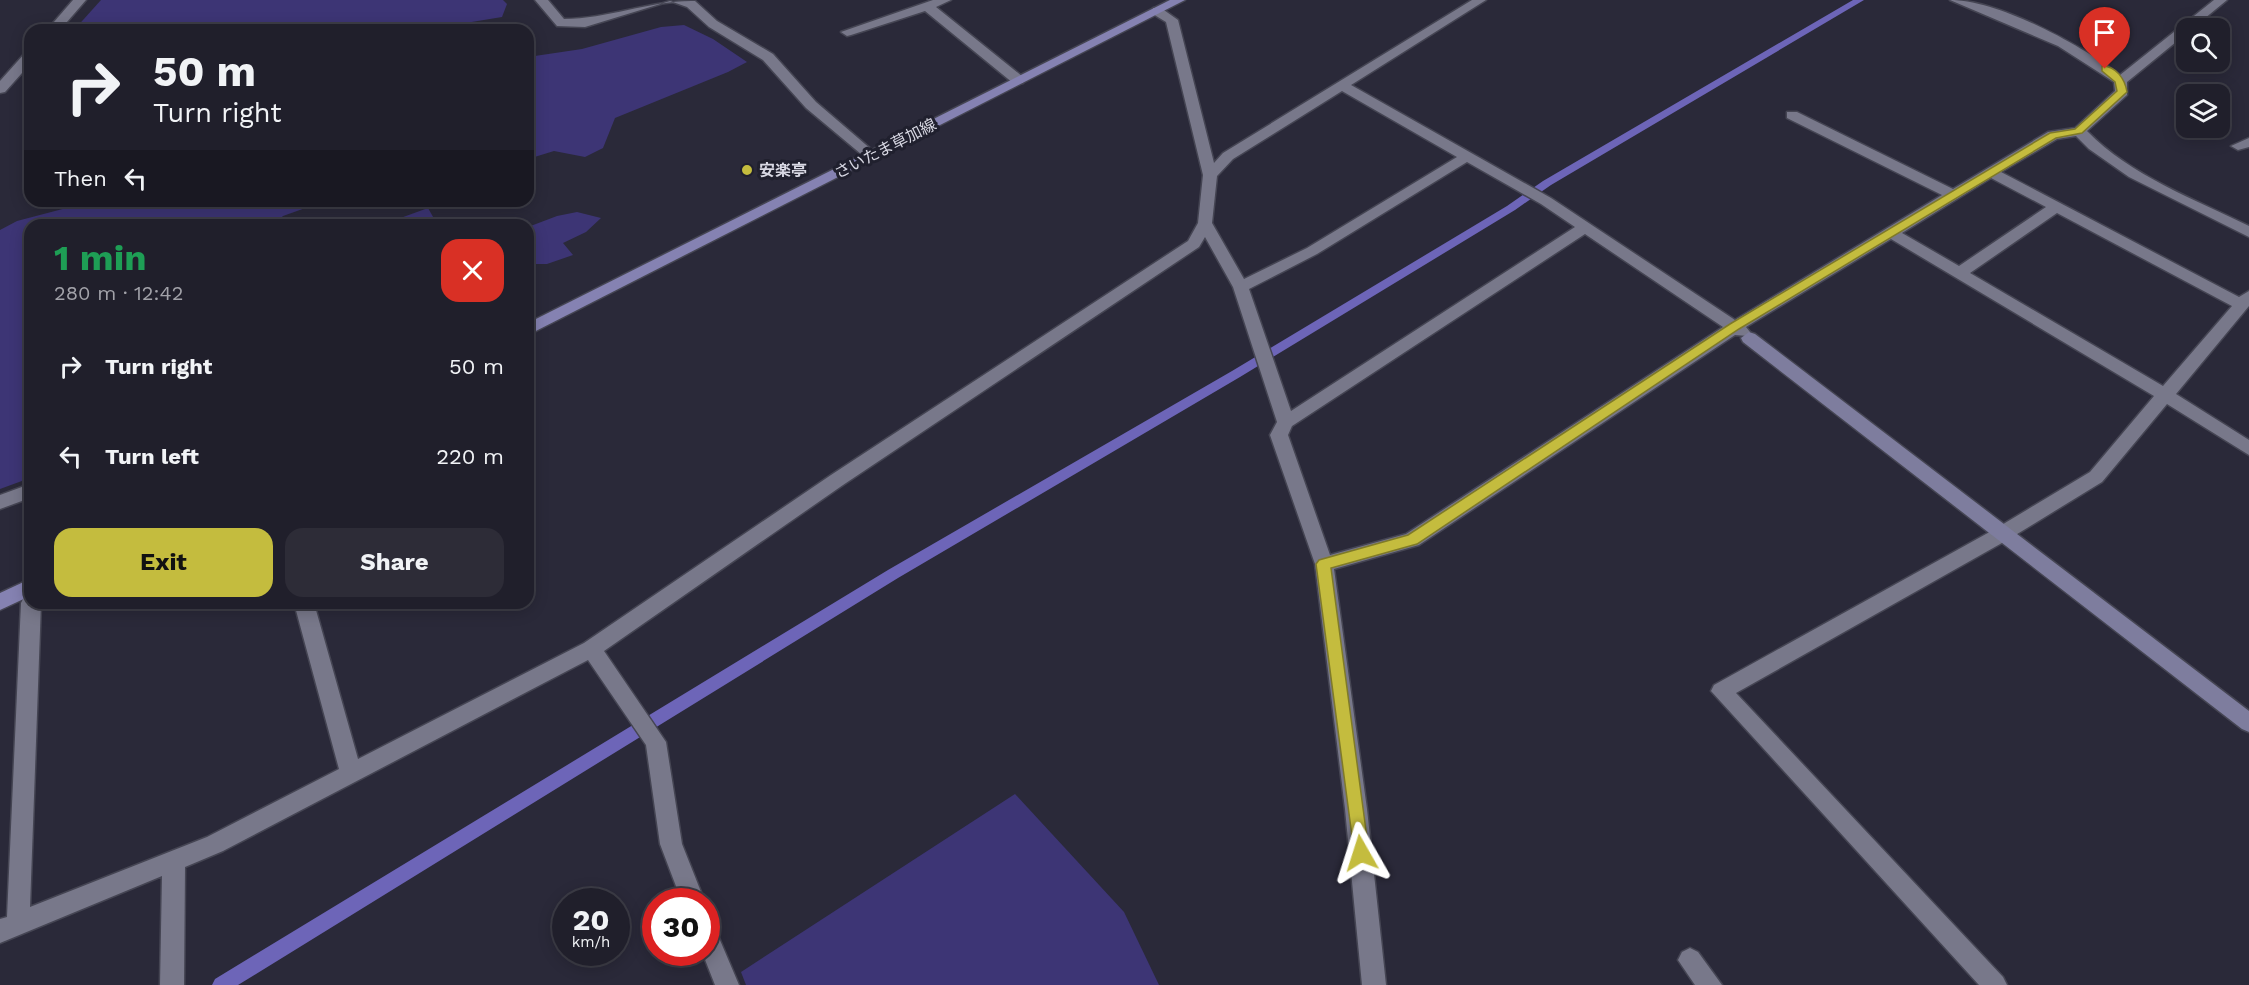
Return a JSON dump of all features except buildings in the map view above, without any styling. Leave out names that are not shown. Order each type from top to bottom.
[{"type":"main road","name":"さいたま草加線","points":[[534,327],[1179,0]]},
{"type":"main road","points":[[0,602],[24,590]]},
{"type":"street","points":[[58,24],[80,0]]},
{"type":"street","points":[[541,0],[561,23],[585,23],[665,0]]},
{"type":"street","points":[[676,0],[691,4],[713,24],[768,57],[811,105],[872,156]]},
{"type":"street","points":[[847,32],[945,0]]},
{"type":"street","points":[[1210,175],[1228,156],[1480,0]]},
{"type":"street","points":[[2120,81],[2221,0]]},
{"type":"street","points":[[1324,564],[1412,540],[1990,172],[2053,135],[2079,131],[2122,92],[2120,81],[2105,69],[2018,22],[1966,1]]},
{"type":"street","points":[[927,6],[1018,80]]},
{"type":"street","points":[[31,609],[9,928],[215,844],[591,649],[837,480],[1194,244],[1205,223],[1210,175],[1172,20],[1157,11]]},
{"type":"street","points":[[0,89],[24,63]]},
{"type":"street","points":[[1341,85],[1546,201],[1742,332],[2249,723]]},
{"type":"street","points":[[1792,115],[1953,195]]},
{"type":"street","points":[[2079,131],[2091,147],[2118,165],[2249,231]]},
{"type":"street","points":[[1241,287],[1312,251],[1468,156]]},
{"type":"street","points":[[1990,172],[2245,300],[2096,477],[2002,534],[1721,691],[1995,985]]},
{"type":"street","points":[[1959,273],[2056,207]]},
{"type":"street","points":[[1205,223],[1241,287],[1286,422]]},
{"type":"street","points":[[1374,985],[1356,809],[1324,564],[1279,435],[1286,422],[1586,227]]},
{"type":"street","points":[[1892,233],[2164,395],[2249,449]]},
{"type":"street","points":[[0,502],[24,494]]},
{"type":"street","points":[[306,609],[351,773]]},
{"type":"street","points":[[591,649],[656,742],[671,844],[688,888]]},
{"type":"street","points":[[172,985],[174,862]]},
{"type":"street","points":[[1690,960],[1710,985]]},
{"type":"street","points":[[719,966],[727,985]]},
{"type":"shaded area","points":[[101,0],[503,0],[507,4],[502,17],[459,24],[79,24]]},
{"type":"shaded area","points":[[684,25],[713,39],[747,62],[615,118],[603,148],[585,157],[554,151],[534,157],[534,56],[582,49],[661,27]]},
{"type":"shaded area","points":[[70,207],[308,207],[280,219],[25,219]]},
{"type":"shaded area","points":[[428,208],[434,219],[398,219]]},
{"type":"shaded area","points":[[577,212],[601,218],[586,232],[563,243],[573,255],[547,264],[534,264],[534,225],[557,216]]},
{"type":"shaded area","points":[[457,217],[474,219],[451,219]]},
{"type":"shaded area","points":[[24,219],[24,480],[0,489],[0,230]]},
{"type":"shaded area","points":[[1015,794],[1124,912],[1159,985],[746,985],[741,972]]},
{"type":"waterway","points":[[221,985],[893,574],[1236,374],[1511,208],[1547,183],[1859,0]]},
{"type":"place","name":"安楽亭","points":[[747,170]]},
{"type":"route","points":[[1361,853],[1324,564],[1412,540],[1735,327],[2053,135],[2079,131],[2122,92],[2120,81],[2105,69]]}]
